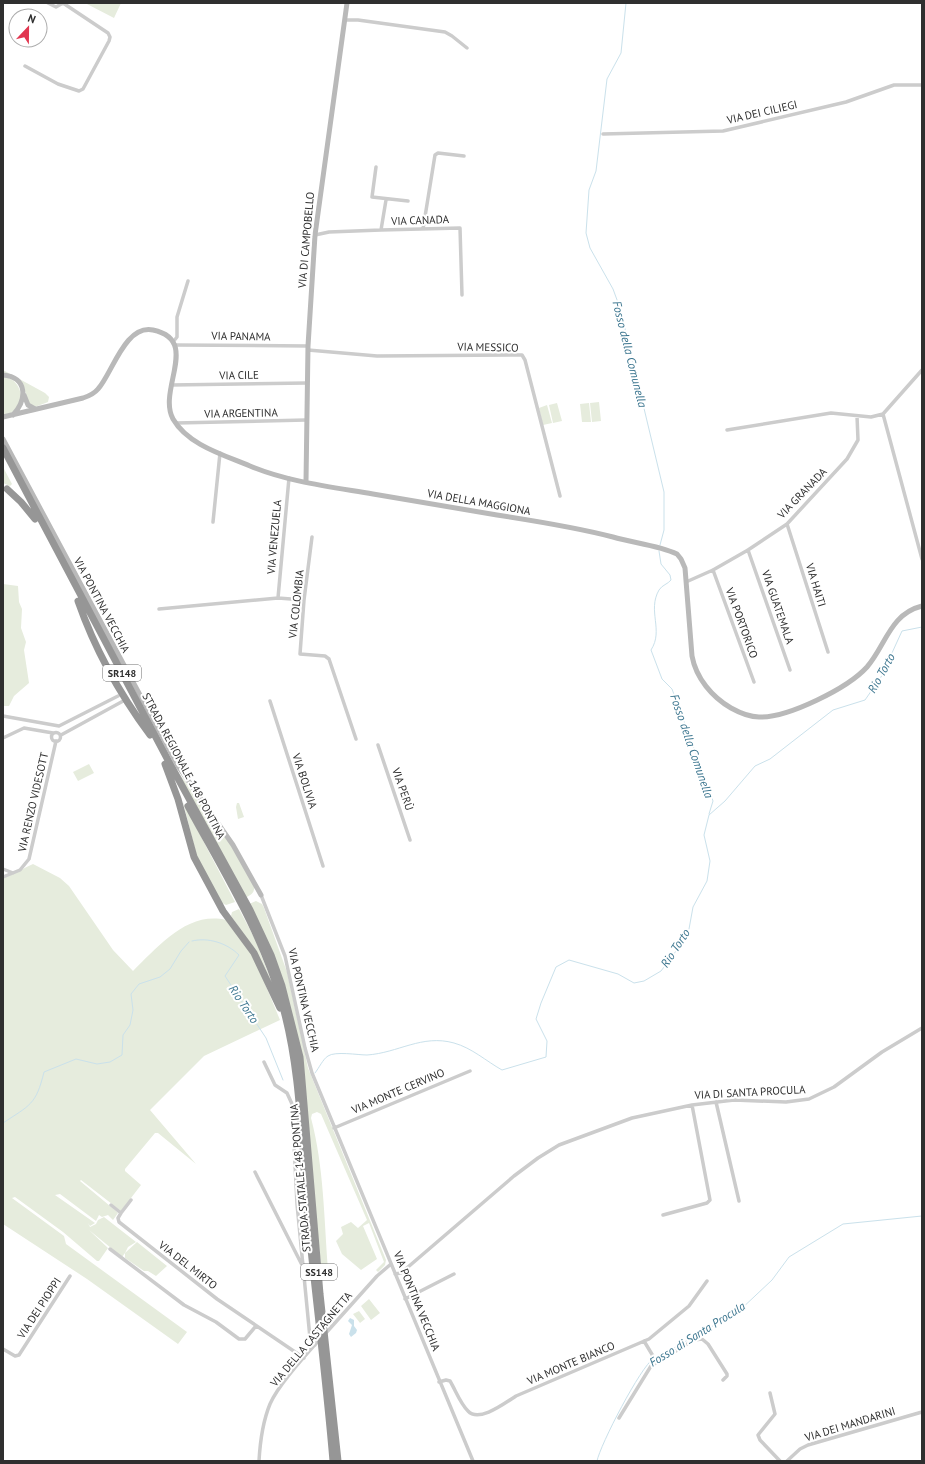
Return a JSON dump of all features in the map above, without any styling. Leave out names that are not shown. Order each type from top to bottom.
[{"type":"highway","name":"STRADA REGIONALE 148 PONTINA","points":[[4,444],[18,477],[240,897],[274,970]]},
{"type":"highway","name":"STRADA REGIONALE 148 PONTINA","points":[[3,459],[165,764],[240,897]]},
{"type":"highway","points":[[4,489],[20,500],[35,519]]},
{"type":"highway","points":[[78,601],[95,643],[119,694],[150,735]]},
{"type":"highway","points":[[165,764],[178,799],[194,857],[222,911],[252,950],[288,1026]]},
{"type":"highway","name":"STRADA STATALE 148 PONTINA","points":[[274,970],[299,1073]]},
{"type":"highway","name":"STRADA STATALE 148 PONTINA","points":[[274,970],[292,1018],[299,1073],[320,1294],[338,1461]]},
{"type":"highway","name":"STRADA STATALE 148 PONTINA","points":[[300,1084],[315,1298],[333,1461]]},
{"type":"street","points":[[26,66],[58,84],[79,91],[83,89],[110,40],[108,33],[63,3],[56,7],[48,3]]},
{"type":"street","name":"VIA DI CAMPOBELLO","points":[[306,481],[308,348],[315,235],[347,3]]},
{"type":"street","points":[[345,20],[358,20],[444,32],[452,36],[467,48]]},
{"type":"street","name":"VIA DEI CILIEGI","points":[[603,134],[723,131],[846,102],[894,85],[922,85]]},
{"type":"street","points":[[423,229],[434,155],[440,153],[464,156]]},
{"type":"street","points":[[376,167],[372,196],[386,200],[389,198],[408,201]]},
{"type":"street","points":[[381,230],[386,200]]},
{"type":"street","name":"VIA CANADA","points":[[315,235],[330,232],[452,228],[461,229],[462,295]]},
{"type":"street","points":[[3,417],[83,398],[94,393],[101,385],[120,352],[140,332],[154,330],[174,343],[178,337],[177,317],[188,281]]},
{"type":"street","name":"VIA PANAMA","points":[[174,343],[308,348]]},
{"type":"street","name":"VIA DELLA MAGGIONA","points":[[174,343],[178,355],[168,404],[176,423],[192,440],[258,469],[288,478],[583,529],[677,554],[681,559],[686,582],[692,656],[696,670],[705,685],[720,700],[735,710],[754,717],[768,717],[784,712],[823,698],[847,684],[872,662],[890,630],[900,617],[911,610],[922,606]]},
{"type":"street","name":"VIA MESSICO","points":[[308,348],[377,356],[522,355],[525,360],[560,496]]},
{"type":"street","points":[[727,430],[831,413],[873,417],[883,414],[922,370]]},
{"type":"street","points":[[3,375],[11,377],[18,382],[28,405],[35,410]]},
{"type":"street","name":"VIA CILE","points":[[171,385],[307,383]]},
{"type":"street","points":[[13,415],[21,405],[24,394]]},
{"type":"street","points":[[883,414],[922,560]]},
{"type":"street","name":"VIA GRANADA","points":[[686,582],[713,570],[748,550],[787,524],[847,459],[858,440],[857,416]]},
{"type":"street","name":"VIA ARGENTINA","points":[[176,423],[306,420]]},
{"type":"street","name":"VIA PONTINA VECCHIA","points":[[4,444],[176,764],[233,845],[261,895],[277,932],[287,962],[309,1062],[334,1128],[472,1461]]},
{"type":"street","points":[[213,522],[220,453]]},
{"type":"street","name":"VIA VENEZUELA","points":[[278,598],[288,478]]},
{"type":"street","name":"VIA HAITI","points":[[787,524],[828,652]]},
{"type":"street","name":"VIA COLOMBIA","points":[[312,537],[304,600],[300,654],[325,656],[329,659],[356,739]]},
{"type":"street","name":"VIA GUATEMALA","points":[[748,550],[790,670]]},
{"type":"street","name":"VIA PORTORICO","points":[[713,570],[754,682]]},
{"type":"street","points":[[159,609],[278,598],[304,600]]},
{"type":"street","points":[[113,707],[119,694]]},
{"type":"street","points":[[3,716],[58,726],[119,694]]},
{"type":"street","name":"VIA RENZO VIDESOTT","points":[[3,877],[14,873],[25,865],[30,857],[56,741],[60,740],[61,734],[125,700]]},
{"type":"street","name":"VIA BOLIVIA","points":[[270,700],[323,866]]},
{"type":"street","points":[[3,738],[22,728],[54,733],[57,732],[61,734]]},
{"type":"street","name":"VIA RENZO VIDESOTT","points":[[54,733],[52,738],[56,741]]},
{"type":"street","name":"VIA PERÙ","points":[[378,745],[410,840]]},
{"type":"street","points":[[3,869],[14,873]]},
{"type":"street","name":"VIA DI SANTA PROCULA","points":[[395,1274],[401,1273],[506,1182],[552,1148],[627,1119],[692,1105],[743,1100],[788,1102],[812,1098],[834,1087],[882,1052],[922,1028]]},
{"type":"street","points":[[264,1062],[275,1085],[287,1093],[292,1104],[297,1204],[305,1270],[310,1338],[316,1344]]},
{"type":"street","name":"VIA MONTE CERVINO","points":[[334,1128],[470,1071]]},
{"type":"street","points":[[716,1102],[739,1200]]},
{"type":"street","points":[[663,1215],[707,1203],[710,1200],[692,1105]]},
{"type":"street","points":[[255,1172],[305,1270]]},
{"type":"street","points":[[111,1205],[121,1213],[131,1200]]},
{"type":"street","name":"VIA DEL MIRTO","points":[[121,1213],[118,1218],[118,1222],[208,1293],[304,1358]]},
{"type":"street","points":[[110,1248],[181,1303],[216,1322],[239,1340],[245,1339],[256,1326]]},
{"type":"street","name":"VIA DELLA CASTAGNETTA","points":[[259,1461],[264,1425],[270,1404],[280,1388],[329,1329],[382,1271],[391,1264]]},
{"type":"street","points":[[405,1299],[454,1274]]},
{"type":"street","name":"VIA DEI PIOPPI","points":[[3,1348],[14,1355],[19,1355],[70,1276]]},
{"type":"street","name":"VIA MONTE BIANCO","points":[[439,1382],[450,1381],[468,1412],[475,1416],[480,1415],[508,1403],[516,1396],[644,1341],[688,1307],[707,1281]]},
{"type":"street","points":[[619,1418],[645,1373],[656,1361],[694,1340],[702,1339],[707,1343],[727,1374],[723,1380]]},
{"type":"street","points":[[644,1341],[656,1361]]},
{"type":"street","points":[[770,1393],[775,1414],[758,1435],[760,1440],[780,1461]]},
{"type":"street","name":"VIA DEI MANDARINI","points":[[787,1461],[808,1445],[922,1412]]},
{"type":"green space","points":[[85,3],[121,3],[114,18]]},
{"type":"green space","points":[[3,370],[45,393],[49,397],[48,402],[35,407],[29,403],[24,388],[3,373]]},
{"type":"green space","points":[[3,376],[14,381],[20,390],[22,398],[14,412],[3,415]]},
{"type":"green space","points":[[599,402],[601,421],[592,422],[590,403]]},
{"type":"green space","points":[[557,403],[562,421],[553,423],[549,405]]},
{"type":"green space","points":[[589,403],[591,422],[582,422],[580,404]]},
{"type":"green space","points":[[547,405],[552,423],[543,425],[539,408]]},
{"type":"green space","points":[[3,467],[12,484],[10,486],[3,483]]},
{"type":"green space","points":[[3,584],[18,586],[19,602],[22,609],[21,628],[26,642],[24,650],[29,683],[14,696],[9,706],[3,706]]},
{"type":"green space","points":[[89,764],[94,773],[78,781],[73,772]]},
{"type":"green space","points":[[176,769],[231,845],[254,886],[252,894],[249,896],[245,898]]},
{"type":"green space","points":[[183,802],[235,902],[226,905],[222,903],[198,861]]},
{"type":"green space","points":[[237,803],[239,803],[244,817],[238,819],[236,807]]},
{"type":"green space","points":[[33,864],[60,878],[69,886],[113,950],[133,971],[163,942],[186,926],[199,921],[212,919],[226,920],[254,957],[280,1020],[204,1056],[150,1110],[196,1164],[158,1133],[155,1133],[125,1169],[125,1171],[141,1185],[121,1211],[81,1180],[80,1181],[118,1213],[113,1220],[108,1215],[102,1217],[99,1215],[96,1221],[60,1194],[55,1195],[95,1223],[90,1226],[88,1223],[90,1227],[104,1217],[136,1242],[128,1247],[122,1257],[89,1230],[108,1248],[99,1261],[97,1261],[63,1232],[15,1197],[12,1198],[64,1236],[66,1244],[187,1332],[178,1344],[87,1279],[3,1224],[3,878]]},
{"type":"green space","points":[[256,901],[262,904],[264,908],[287,972],[308,1068],[386,1260],[385,1265],[378,1272],[376,1270],[384,1262],[369,1223],[363,1226],[377,1259],[361,1270],[342,1254],[336,1241],[343,1234],[341,1227],[351,1222],[358,1228],[367,1220],[321,1114],[317,1112],[312,1114],[311,1118],[319,1155],[328,1269],[334,1268],[322,1276],[300,1052],[249,904]]},
{"type":"green space","points":[[239,909],[255,939],[274,988],[252,946],[231,916],[232,912]]},
{"type":"green space","points":[[137,1242],[167,1266],[156,1276],[148,1271],[144,1271],[125,1258],[125,1253]]},
{"type":"green space","points":[[369,1299],[380,1313],[371,1320],[361,1306]]},
{"type":"green space","points":[[359,1311],[365,1319],[360,1323],[353,1314]]},
{"type":"water","points":[[350,1318],[354,1320],[354,1326],[357,1330],[351,1337],[349,1334],[352,1325],[348,1321]]},
{"type":"waterway","name":"Fosso della Comunella","points":[[626,3],[621,53],[607,79],[596,171],[589,190],[586,233],[590,248],[613,289],[620,308],[664,492],[664,530],[660,545]]},
{"type":"waterway","name":"Fosso della Comunella","points":[[659,551],[661,564],[670,575],[671,580],[660,588],[656,598],[656,635],[655,643],[651,650],[662,679],[672,689],[709,789],[713,801],[709,814]]},
{"type":"waterway","name":"Rio Torto","points":[[315,1073],[324,1059],[331,1055],[341,1053],[367,1055],[378,1054],[421,1042],[431,1041],[442,1041],[461,1045],[502,1070],[546,1057],[547,1041],[536,1019],[556,967],[569,960],[618,974],[634,983],[644,981],[661,971],[676,951],[689,929],[693,907],[707,881],[710,861],[704,835],[709,815],[725,801],[755,766],[770,759],[833,710],[865,700],[881,677],[902,631],[922,627]]},
{"type":"waterway","name":"Rio Torto","points":[[192,941],[204,940],[217,942],[229,947],[239,955],[225,976],[266,1038],[283,1080]]},
{"type":"waterway","name":"Rio Torto","points":[[3,1123],[31,1103],[38,1091],[44,1072],[76,1059],[97,1064],[110,1062],[122,1055],[123,1035],[130,1025],[133,1010],[131,994],[139,984],[160,977],[170,969],[181,951],[189,942]]},
{"type":"waterway","name":"Fosso di Santa Procula","points":[[656,1358],[739,1311],[772,1280],[789,1257],[843,1224],[922,1216]]},
{"type":"waterway","name":"Fosso di Santa Procula","points":[[597,1461],[605,1439],[631,1390],[647,1365],[653,1359]]}]
